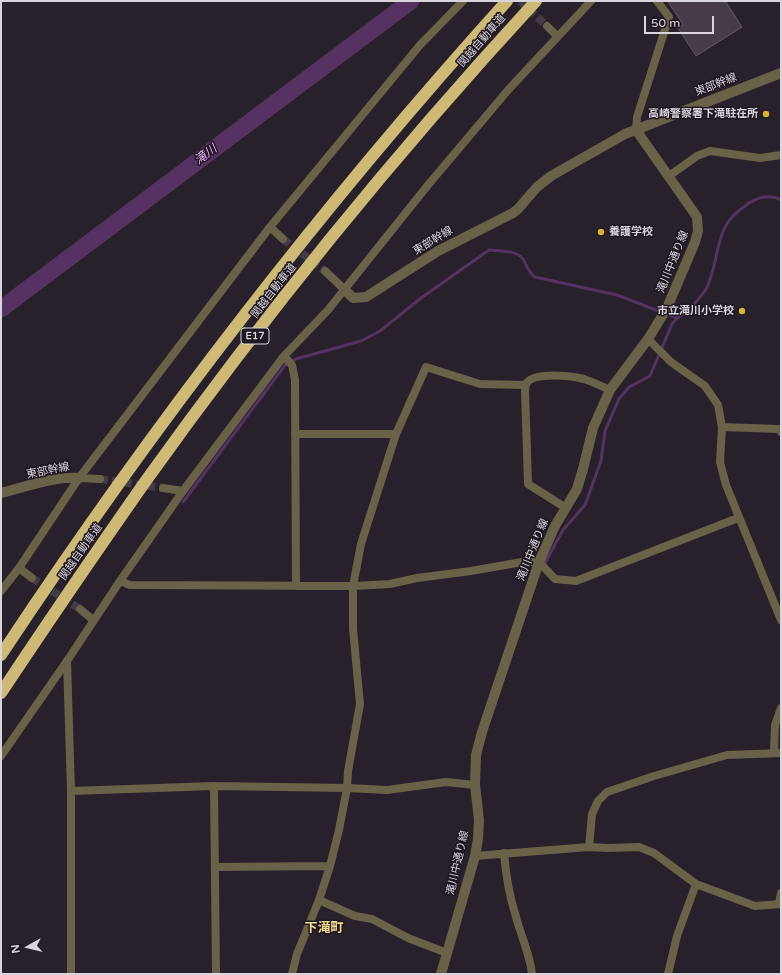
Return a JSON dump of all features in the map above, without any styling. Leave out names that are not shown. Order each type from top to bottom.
[{"type":"highway","name":"関越自動車道","points":[[1,655],[48,584],[124,476],[259,295],[403,120],[507,1]]},
{"type":"highway","name":"関越自動車道","points":[[1,693],[146,482],[241,354],[337,232],[420,132],[536,1]]},
{"type":"street","points":[[1,591],[79,478],[270,227],[420,44],[463,1]]},
{"type":"street","points":[[1,756],[183,491],[345,290],[388,233],[509,89],[591,1]]},
{"type":"street","points":[[636,129],[636,117],[669,17],[658,1]]},
{"type":"street","points":[[547,26],[557,36]]},
{"type":"street","name":"東部幹線","points":[[345,290],[353,298],[362,298],[372,294],[438,251],[513,213],[537,187],[551,176],[625,134],[781,73]]},
{"type":"street","name":"滝川中通り線","points":[[441,974],[475,856],[478,840],[480,820],[475,785],[476,755],[482,732],[539,562],[555,526],[577,489],[584,469],[593,428],[610,390],[648,339],[663,313],[681,278],[698,231],[697,216],[636,129]]},
{"type":"street","points":[[668,176],[697,156],[710,151],[760,158],[781,155]]},
{"type":"street","points":[[270,227],[283,239]]},
{"type":"street","points":[[325,271],[345,290]]},
{"type":"street","points":[[648,339],[672,362],[705,386],[718,405],[722,427],[720,462],[726,485],[738,518],[781,620]]},
{"type":"street","points":[[288,360],[295,380],[296,586]]},
{"type":"street","points":[[292,974],[297,954],[320,900],[339,830],[360,704],[354,629],[353,586],[361,544],[396,434],[426,367],[480,384],[526,385]]},
{"type":"street","points":[[566,508],[528,484],[526,385],[529,381],[542,376],[560,375],[584,379],[610,390]]},
{"type":"street","points":[[722,427],[779,429],[781,432]]},
{"type":"street","points":[[296,434],[396,434]]},
{"type":"street","name":"東部幹線","points":[[1,493],[69,477],[100,479]]},
{"type":"street","points":[[163,488],[183,491]]},
{"type":"street","points":[[120,581],[130,585],[353,586],[390,584],[417,578],[471,571],[522,562],[539,562],[555,579],[576,581],[738,518]]},
{"type":"street","points":[[18,568],[32,578]]},
{"type":"street","points":[[80,609],[93,620]]},
{"type":"street","points":[[67,661],[71,791],[71,974]]},
{"type":"street","points":[[589,846],[592,814],[598,801],[607,792],[654,776],[727,755],[777,752],[775,725],[781,708]]},
{"type":"street","points":[[71,791],[214,786],[387,790],[446,782],[475,785]]},
{"type":"street","points":[[214,786],[216,974]]},
{"type":"street","points":[[475,856],[589,846],[608,848],[639,848],[654,853],[696,884],[754,906],[780,904],[781,893]]},
{"type":"street","points":[[504,853],[508,888],[516,918],[531,962],[532,974]]},
{"type":"street","points":[[215,867],[330,866]]},
{"type":"street","points":[[668,974],[677,936],[696,884]]},
{"type":"street","points":[[320,900],[355,916],[372,919],[408,938],[447,953]]},
{"type":"building","points":[[668,1],[727,1],[726,2],[742,27],[696,56],[678,28],[683,25]]},
{"type":"waterway","name":"滝川","points":[[1,309],[411,1]]},
{"type":"waterway","points":[[545,563],[563,530],[585,505],[601,461],[605,431],[619,399],[629,387],[650,376],[672,324],[692,307],[706,289],[713,271],[719,242],[726,225],[736,213],[756,199],[773,197],[781,200]]},
{"type":"waterway","points":[[183,502],[286,364],[296,359],[361,341],[380,331],[421,298],[489,250],[508,252],[520,256],[529,271],[535,277],[617,295],[677,318]]},
{"type":"tunnel","points":[[520,1],[547,26]]},
{"type":"tunnel","points":[[283,239],[325,271]]},
{"type":"tunnel","points":[[100,479],[163,488]]},
{"type":"tunnel","points":[[32,578],[80,609]]},
{"type":"place","name":"高崎警察署下滝駐在所","points":[[766,114]]},
{"type":"place","name":"養護学校","points":[[601,232]]},
{"type":"place","name":"市立滝川小学校","points":[[742,311]]},
{"type":"district","name":"下滝町","points":[[324,929]]}]
